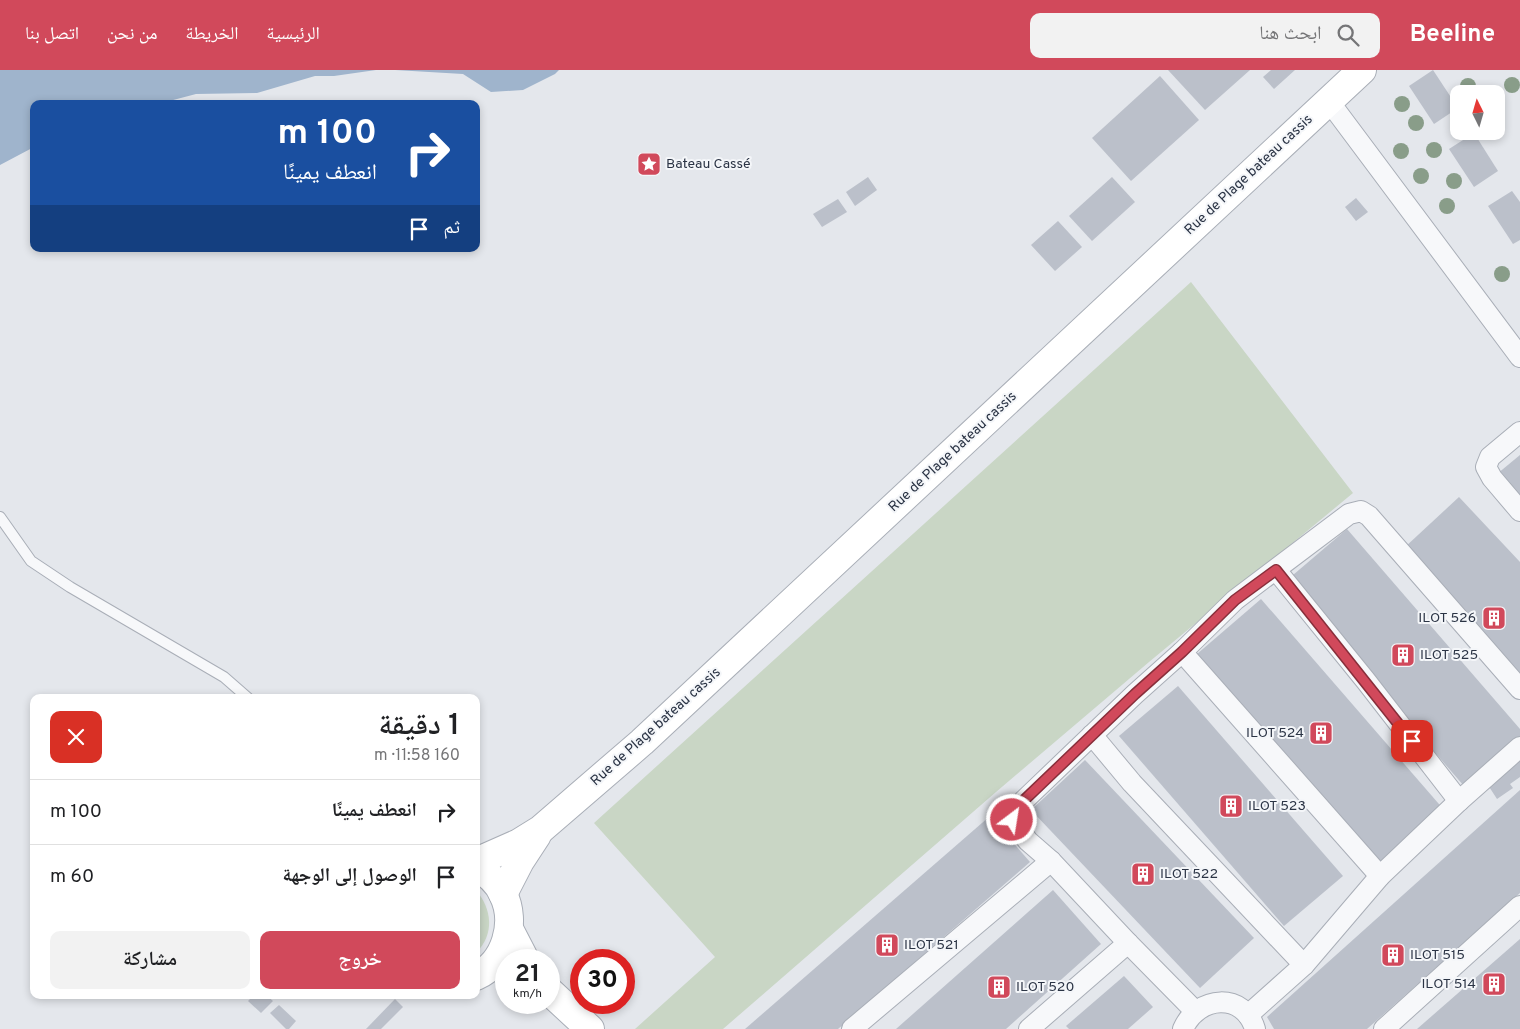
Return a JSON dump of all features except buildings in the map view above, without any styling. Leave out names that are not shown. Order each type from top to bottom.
[{"type":"street","name":"Rue de Plage bateau cassis","points":[[480,862],[519,843],[540,830],[656,729],[1362,70]]},
{"type":"street","points":[[1328,100],[1520,356]]},
{"type":"street","points":[[1520,432],[1490,457],[1486,467],[1492,478],[1520,511]]},
{"type":"street","points":[[1195,1010],[1128,943],[1051,861],[1028,841],[1012,820],[1018,806],[1235,600],[1349,514],[1361,512],[1369,516],[1520,689]]},
{"type":"street","points":[[1276,570],[1366,681],[1459,801]]},
{"type":"street","points":[[1182,652],[1380,876]]},
{"type":"street","points":[[1092,735],[1132,783],[1304,965]]},
{"type":"street","points":[[1183,1029],[1187,1019],[1195,1010],[1217,1002],[1228,1003],[1239,1008],[1252,1022],[1304,965],[1380,876],[1459,801],[1520,747]]},
{"type":"street","name":"Rue de Plage bateau cassis","points":[[503,894],[520,861],[540,830]]},
{"type":"street","points":[[852,1029],[1051,861]]},
{"type":"street","points":[[480,868],[493,879],[503,894],[509,911],[509,929],[504,946],[488,974]]},
{"type":"street","points":[[1384,1029],[1520,906]]},
{"type":"street","points":[[509,929],[519,949]]},
{"type":"street","points":[[1029,1029],[1128,943]]},
{"type":"street","points":[[560,1000],[590,1029]]},
{"type":"lane","points":[[0,517],[31,561],[70,587],[224,677],[243,694]]},
{"type":"green space","points":[[1191,282],[1353,493],[996,792],[723,1029],[635,1029],[715,957],[594,823]]},
{"type":"green space","points":[[480,896],[488,913],[489,922],[489,930],[480,948]]},
{"type":"water","points":[[0,70],[376,70],[334,76],[315,76],[257,93],[196,94],[173,100],[30,100],[30,149],[0,165]]},
{"type":"water","points":[[395,70],[559,70],[555,74],[523,90],[491,92],[463,74]]},
{"type":"place","name":"Bateau Cassé","points":[[649,164]]},
{"type":"place","name":"ILOT 526","points":[[1494,618]]},
{"type":"place","name":"ILOT 525","points":[[1403,655]]},
{"type":"place","name":"ILOT 524","points":[[1321,733]]},
{"type":"place","name":"ILOT 523","points":[[1231,806]]},
{"type":"place","name":"ILOT 522","points":[[1143,874]]},
{"type":"place","name":"ILOT 521","points":[[887,945]]},
{"type":"place","name":"ILOT 515","points":[[1393,955]]},
{"type":"place","name":"ILOT 514","points":[[1494,984]]},
{"type":"place","name":"ILOT 520","points":[[999,987]]},
{"type":"route","points":[[1012,820],[1018,806],[1135,694],[1182,652],[1235,600],[1276,570],[1412,741]]}]
